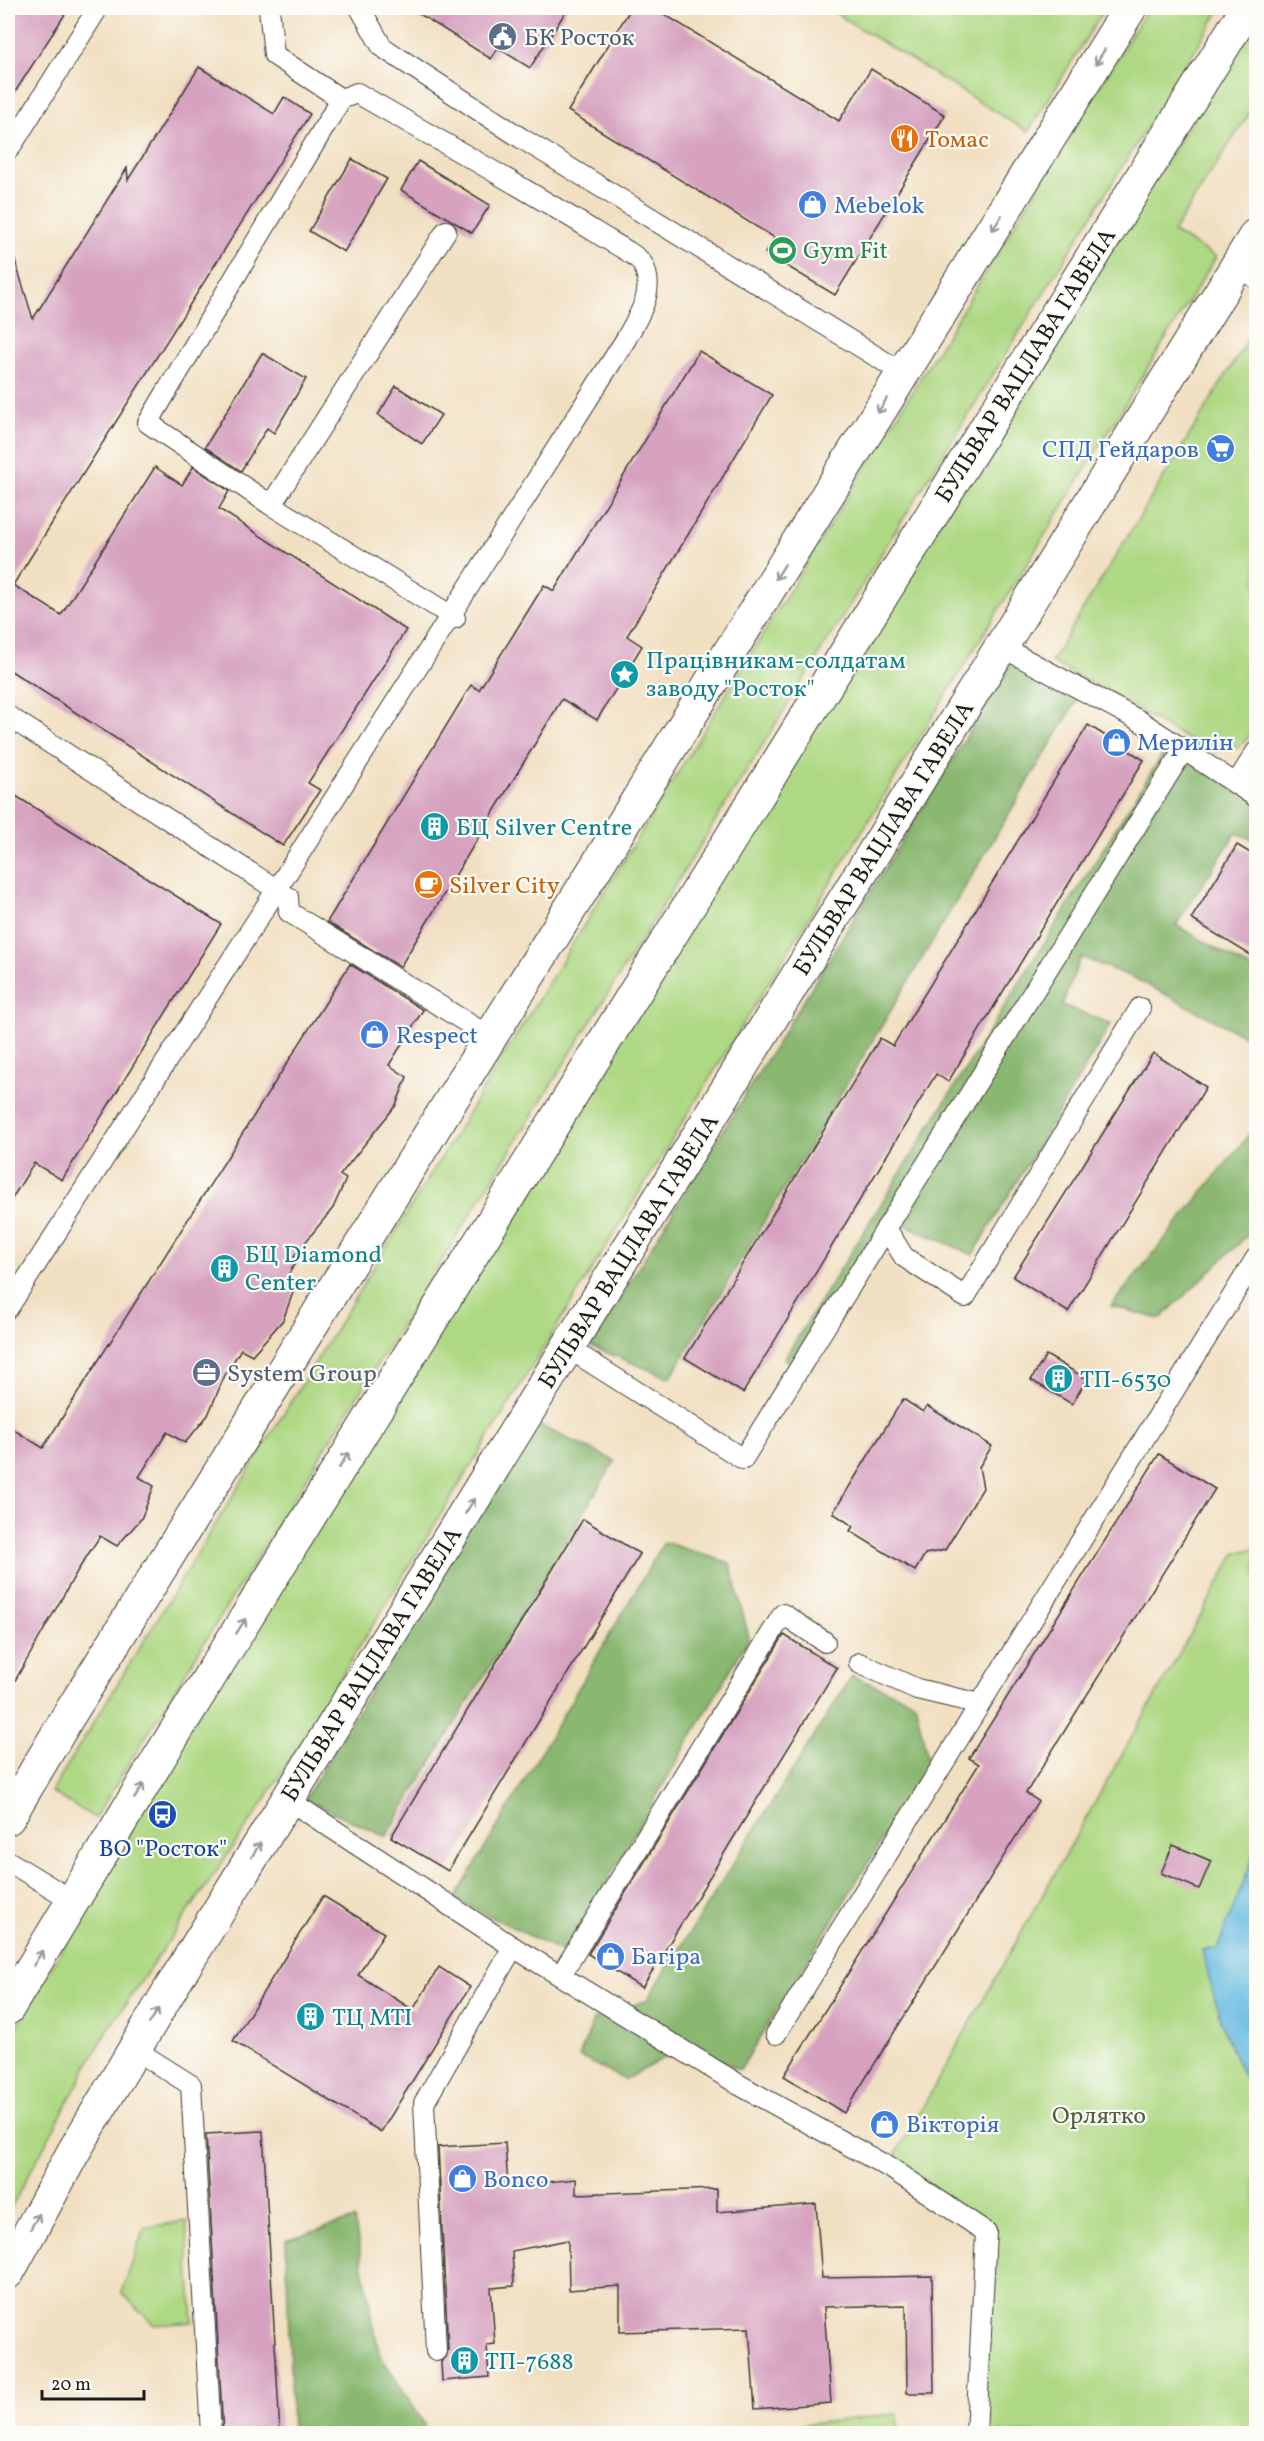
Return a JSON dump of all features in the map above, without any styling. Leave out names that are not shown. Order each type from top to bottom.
[{"type":"street","points":[[8,1818],[75,1705],[1130,8]]},
{"type":"street","name":"БУЛЬВАР ВАЦЛАВА ГАВЕЛА","points":[[8,2008],[161,1755],[1247,8]]},
{"type":"street","name":"БУЛЬВАР ВАЦЛАВА ГАВЕЛА","points":[[8,2272],[134,2049],[1000,646],[1247,272],[1257,235]]},
{"type":"lane","points":[[10,148],[99,8]]},
{"type":"lane","points":[[268,8],[274,55],[341,99]]},
{"type":"lane","points":[[360,8],[382,47],[521,138],[903,373]]},
{"type":"lane","points":[[8,1308],[452,617],[626,339],[647,297],[648,279],[641,260],[554,206],[357,93],[341,99],[148,423],[271,505],[452,617]]},
{"type":"lane","points":[[271,505],[446,231]]},
{"type":"lane","points":[[1000,646],[1140,720],[1257,797]]},
{"type":"lane","points":[[8,716],[288,897],[289,912],[490,1037]]},
{"type":"lane","points":[[568,1348],[743,1459],[1184,751]]},
{"type":"lane","points":[[1236,784],[1257,752]]},
{"type":"lane","points":[[886,1228],[904,1257],[965,1297],[1140,1008]]},
{"type":"lane","points":[[776,2034],[1257,1258]]},
{"type":"lane","points":[[561,1975],[783,1614],[825,1642]]},
{"type":"lane","points":[[859,1663],[917,1689],[980,1704]]},
{"type":"lane","points":[[287,1799],[513,1947],[743,2087],[892,2169],[986,2232],[976,2433]]},
{"type":"lane","points":[[8,1861],[73,1901]]},
{"type":"lane","points":[[436,2352],[424,2103],[513,1947]]},
{"type":"lane","points":[[134,2049],[191,2085],[211,2433]]},
{"type":"green space","points":[[827,8],[1105,8],[1028,132]]},
{"type":"green space","points":[[1148,8],[1221,8],[95,1818],[51,1792]]},
{"type":"green space","points":[[1256,18],[1256,103],[1173,232],[1216,257],[263,1803],[105,2034],[8,2213],[8,2042],[249,1626]]},
{"type":"green space","points":[[1256,326],[1256,728],[1240,747],[1214,751],[1197,745],[1106,691],[1051,662]]},
{"type":"green space","points":[[1016,656],[1081,694],[670,1378],[590,1346]]},
{"type":"green space","points":[[1167,747],[1242,782],[1256,785],[1256,841],[1236,833],[1176,925],[1256,972],[1256,1042],[1134,978],[1081,957],[1062,1005],[1111,1024],[973,1255],[899,1222],[809,1371],[784,1359]]},
{"type":"green space","points":[[1256,1126],[1256,1227],[1160,1319],[1111,1306]]},
{"type":"green space","points":[[530,1421],[615,1461],[386,1837],[305,1799]]},
{"type":"green space","points":[[664,1542],[730,1563],[749,1638],[565,1953],[455,1899]]},
{"type":"green space","name":"Орлятко","points":[[1256,1548],[1256,2433],[981,2433],[991,2230],[891,2163],[1236,1553]]},
{"type":"green space","points":[[852,1676],[915,1702],[929,1764],[740,2070],[686,2045],[625,2080],[579,2057],[594,2020],[647,2000]]},
{"type":"green space","points":[[354,2219],[379,2353],[425,2425],[421,2433],[292,2433],[286,2240]]},
{"type":"green space","points":[[186,2221],[193,2322],[154,2325],[122,2293],[144,2228]]},
{"type":"green space","points":[[897,2414],[899,2433],[748,2433],[748,2431]]},
{"type":"water","points":[[1256,1850],[1256,2098],[1230,2045],[1217,2008],[1202,1950],[1217,1949]]},
{"type":"building","points":[[8,8],[69,8],[8,103]]},
{"type":"building","name":"БК Росток","points":[[410,8],[568,8],[530,68],[498,48],[491,59]]},
{"type":"building","points":[[631,8],[654,8],[839,121],[871,69],[945,115],[835,295],[765,253],[775,238],[568,111]]},
{"type":"building","points":[[199,67],[274,114],[284,97],[310,114],[13,585],[61,615],[155,467],[182,485],[193,467],[229,491],[219,509],[406,630],[308,783],[320,790],[283,846],[8,669],[8,258],[14,257],[33,319],[127,168],[128,180]]},
{"type":"building","points":[[352,159],[387,179],[344,252],[309,231]]},
{"type":"building","points":[[418,161],[490,205],[472,233],[401,190]]},
{"type":"building","points":[[699,351],[772,395],[627,636],[642,646],[597,720],[562,699],[400,967],[327,922],[471,685],[479,690],[544,585],[554,591]]},
{"type":"building","points":[[262,353],[306,379],[274,433],[267,428],[241,471],[205,447]]},
{"type":"building","points":[[396,386],[441,415],[422,444],[378,415]]},
{"type":"building","points":[[1088,725],[1144,760],[948,1082],[936,1074],[743,1393],[685,1358],[880,1038],[893,1046]]},
{"type":"building","points":[[8,791],[221,924],[62,1180],[34,1163],[8,1205]]},
{"type":"building","points":[[1237,845],[1257,857],[1257,959],[1191,919]]},
{"type":"building","name":"БЦ Diamond Center","points":[[350,964],[423,1010],[389,1065],[407,1077],[396,1105],[340,1175],[346,1179],[333,1208],[294,1256],[298,1259],[286,1278],[296,1284],[283,1320],[252,1355],[241,1349],[225,1375],[208,1415],[185,1443],[167,1432],[139,1477],[154,1486],[141,1519],[117,1546],[100,1536],[8,1693],[8,1426],[43,1448]]},
{"type":"building","points":[[1153,1053],[1206,1087],[1068,1312],[1013,1277]]},
{"type":"building","name":"ТП-6530","points":[[1046,1355],[1087,1379],[1072,1404],[1031,1380]]},
{"type":"building","points":[[903,1399],[923,1412],[927,1406],[992,1446],[979,1467],[983,1488],[945,1550],[925,1554],[915,1571],[850,1531],[853,1526],[833,1513]]},
{"type":"building","points":[[1159,1454],[1215,1489],[1026,1793],[1038,1801],[844,2113],[784,2076],[979,1764],[969,1758]]},
{"type":"building","points":[[583,1519],[640,1554],[448,1871],[391,1837]]},
{"type":"building","points":[[784,1635],[837,1668],[642,1988],[588,1954]]},
{"type":"building","points":[[1173,1845],[1211,1861],[1199,1889],[1161,1873]]},
{"type":"building","name":"ТЦ MTI","points":[[323,1896],[384,1933],[358,1975],[413,2010],[439,1967],[470,1987],[381,2132],[233,2041]]},
{"type":"building","points":[[263,2131],[280,2433],[223,2433],[206,2134]]},
{"type":"building","points":[[505,2143],[508,2186],[576,2179],[576,2194],[717,2189],[717,2212],[816,2204],[822,2278],[932,2276],[934,2393],[907,2393],[906,2305],[824,2307],[831,2403],[755,2409],[749,2328],[620,2332],[620,2286],[569,2290],[568,2240],[512,2251],[514,2286],[491,2288],[495,2344],[487,2345],[489,2377],[442,2381],[441,2362],[448,2350],[438,2147]]},
{"type":"place","name":"БК Росток","points":[[503,37]]},
{"type":"place","name":"Томас","points":[[904,139]]},
{"type":"place","name":"Mebelok","points":[[813,205]]},
{"type":"place","name":"Gym Fit","points":[[782,250]]},
{"type":"place","name":"СПД Гейдаров","points":[[1220,449]]},
{"type":"place","name":"Працівникам-солдатам заводу \"Росток\"","points":[[625,674]]},
{"type":"place","name":"Мерилін","points":[[1116,742]]},
{"type":"place","name":"БЦ Silver Centre","points":[[435,827]]},
{"type":"place","name":"Silver City","points":[[428,885]]},
{"type":"place","name":"Respect","points":[[375,1035]]},
{"type":"place","name":"БЦ Diamond Center","points":[[224,1268]]},
{"type":"place","name":"System Group","points":[[206,1373]]},
{"type":"place","name":"ТП-6530","points":[[1059,1379]]},
{"type":"place","name":"ВО \"Росток\"","points":[[163,1815]]},
{"type":"place","name":"Багіра","points":[[610,1956]]},
{"type":"place","name":"ТЦ MTI","points":[[311,2017]]},
{"type":"place","name":"Вікторія","points":[[885,2124]]},
{"type":"place","name":"Bonco","points":[[462,2179]]},
{"type":"place","name":"ТП-7688","points":[[464,2361]]}]
